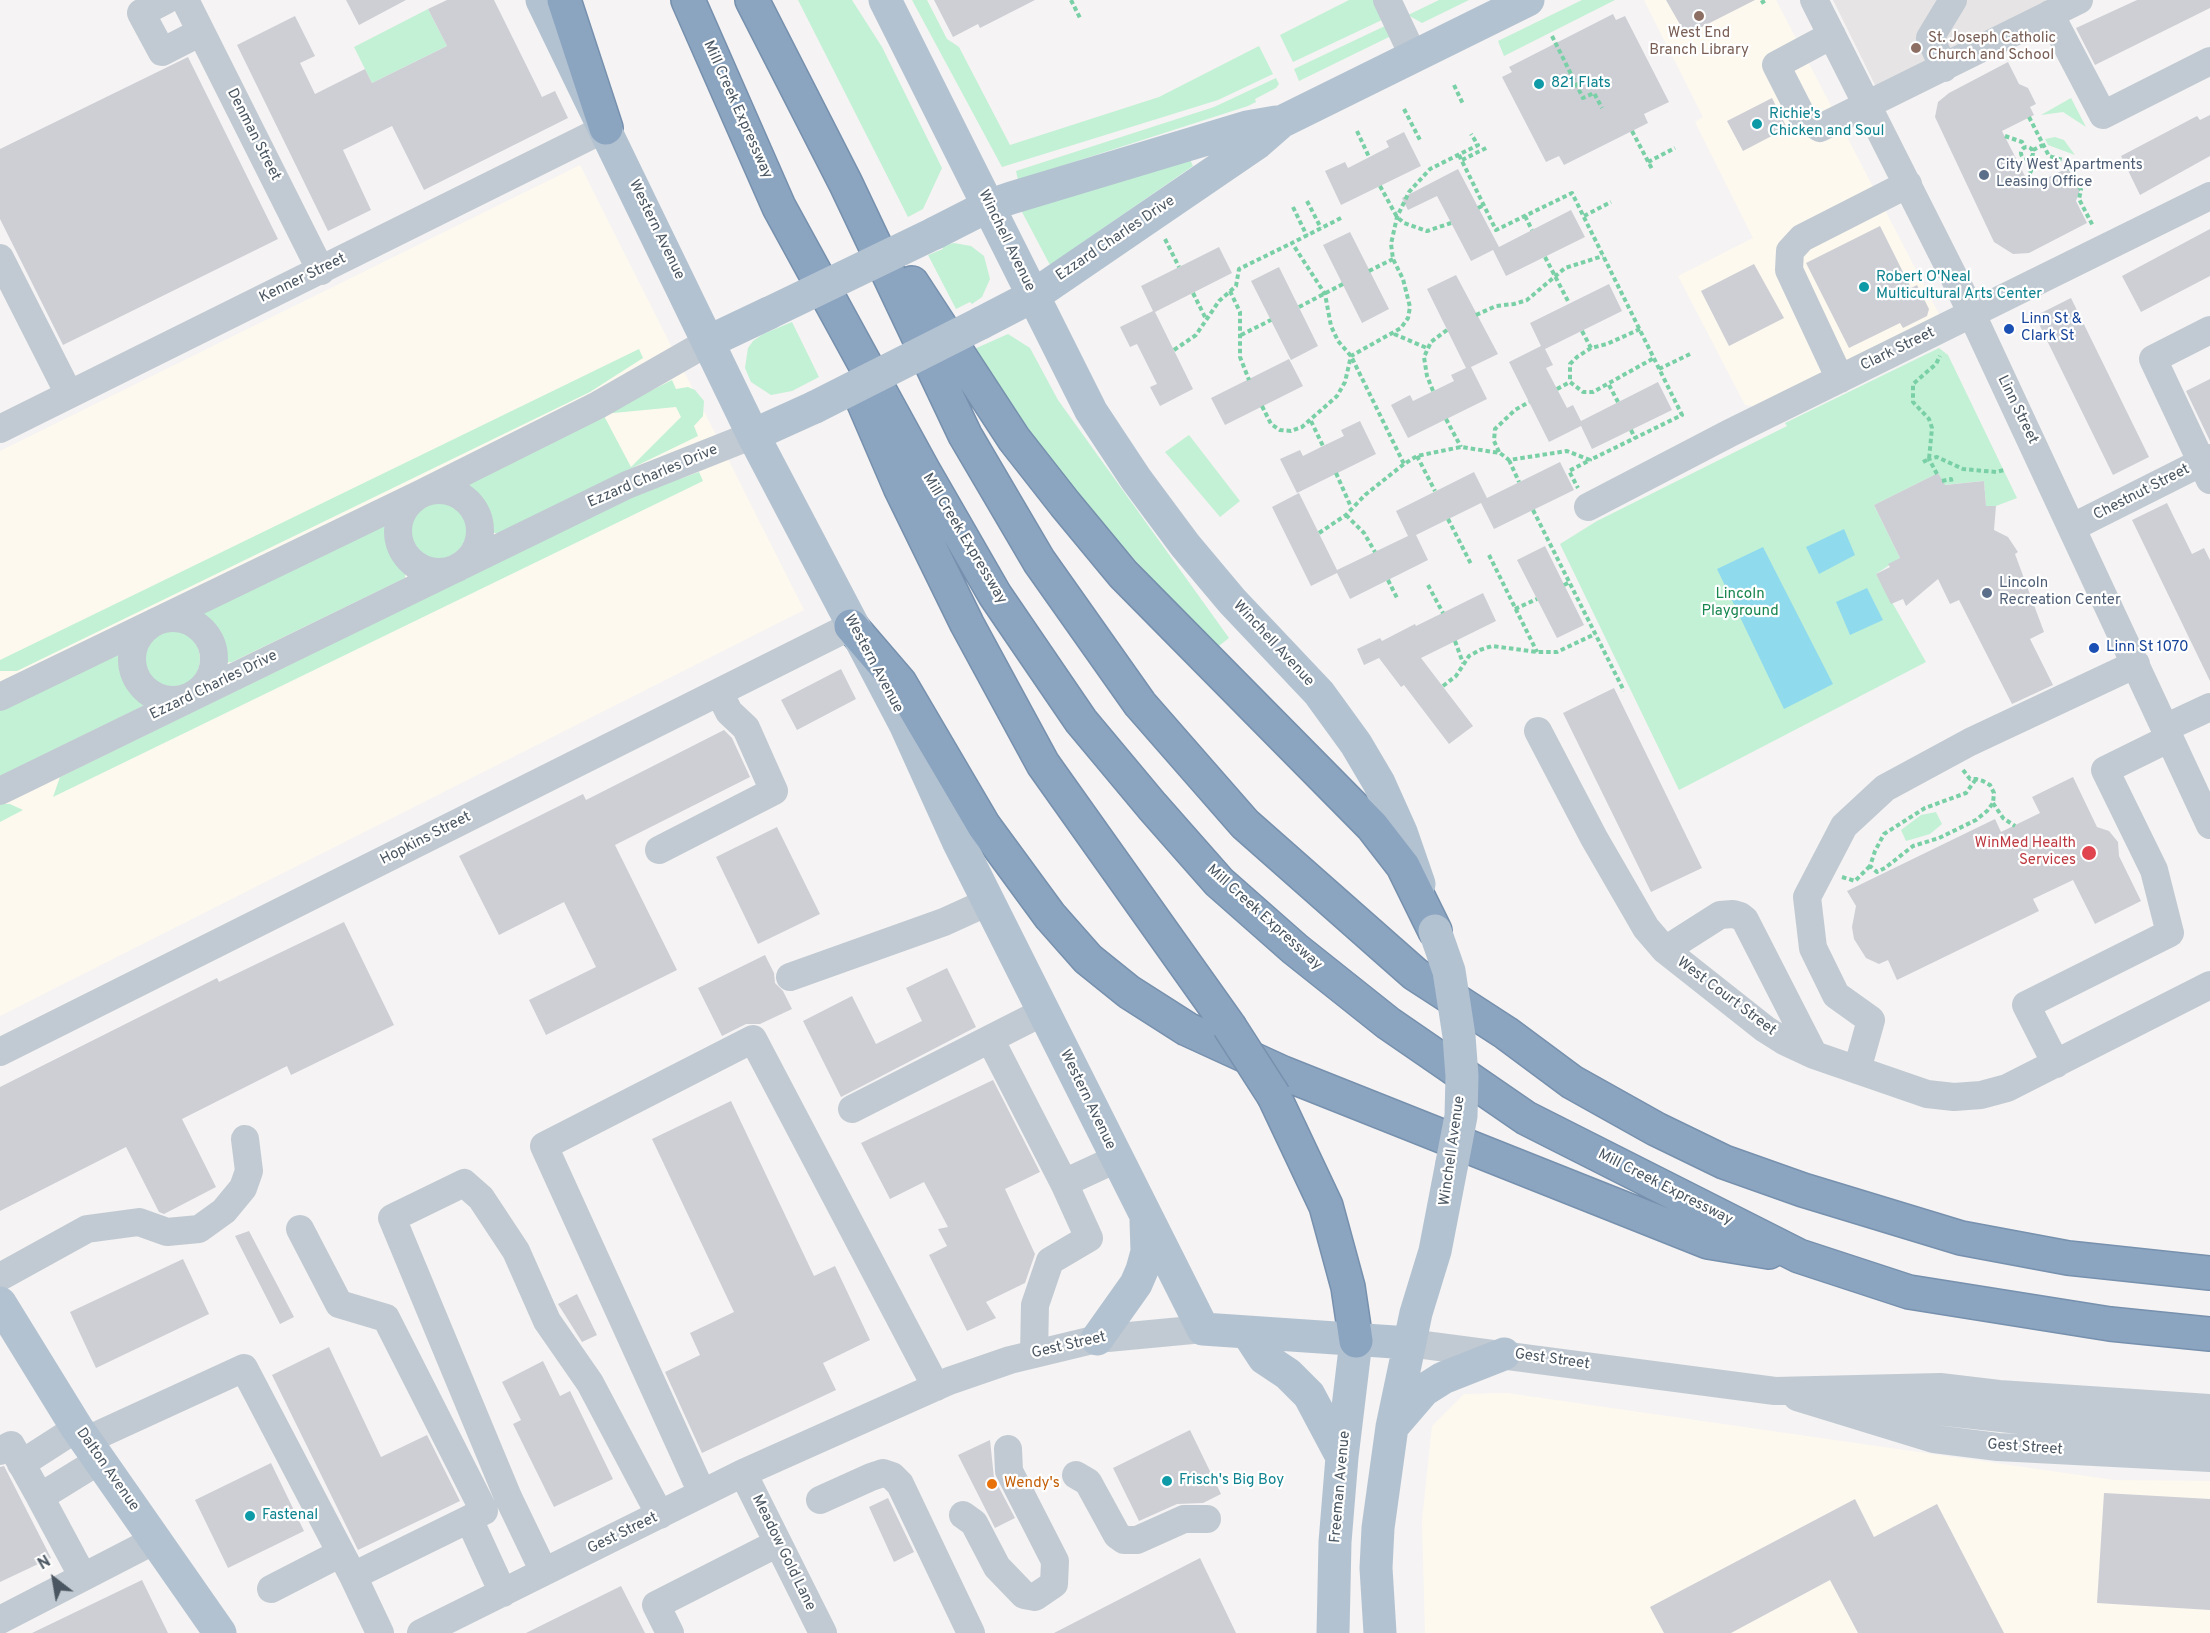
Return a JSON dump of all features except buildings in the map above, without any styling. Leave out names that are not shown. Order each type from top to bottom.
[{"type":"highway","points":[[564,0],[606,128]]},
{"type":"highway","name":"Mill Creek Expressway","points":[[688,0],[779,207],[917,460],[995,595],[1081,721],[1219,882],[1295,949],[1388,1023],[1526,1118],[1799,1257],[1909,1292],[2110,1324],[2210,1334]]},
{"type":"highway","points":[[752,0],[846,184],[965,435],[1039,561],[1140,704],[1245,824],[1414,974],[1506,1033],[1572,1083],[1656,1129],[1724,1162],[1803,1190],[1961,1238],[2068,1258],[2210,1273]]},
{"type":"highway","points":[[846,184],[1014,439],[1065,504],[1123,574],[1372,826],[1403,866],[1435,931]]},
{"type":"highway","points":[[779,207],[900,487],[967,624],[1043,764],[1229,1026],[1274,1096],[1326,1206],[1348,1287],[1356,1341]]},
{"type":"highway","points":[[851,626],[900,683],[984,826],[1050,916],[1089,958],[1129,992],[1187,1029],[1283,1073],[1642,1216],[1708,1242],[1799,1257]]},
{"type":"main road","name":"Western Avenue","points":[[542,0],[710,341],[753,435],[851,626],[905,724],[988,902],[1203,1329]]},
{"type":"main road","name":"Winchell Avenue","points":[[885,0],[978,181],[988,206],[1091,411],[1136,479],[1185,545],[1232,601],[1319,693],[1356,744],[1378,783],[1401,832],[1449,971],[1459,1036],[1462,1076],[1461,1116],[1435,1251],[1409,1343]]},
{"type":"main road","name":"Ezzard Charles Drive","points":[[753,435],[815,407],[1033,296],[1257,143],[1281,122],[1528,0]]},
{"type":"main road","name":"Ezzard Charles Drive","points":[[710,341],[988,206],[1247,127],[1281,122]]},
{"type":"main road","points":[[1097,1339],[1136,1284],[1142,1270],[1147,1252],[1146,1219]]},
{"type":"main road","name":"Dalton Avenue","points":[[0,1303],[88,1443],[220,1633]]},
{"type":"main road","name":"Gest Street","points":[[1203,1329],[1409,1343]]},
{"type":"main road","points":[[1247,1332],[1264,1358],[1288,1374],[1309,1395],[1342,1457]]},
{"type":"main road","name":"Freeman Avenue","points":[[1333,1633],[1335,1553],[1342,1457],[1356,1341]]},
{"type":"main road","points":[[1380,1633],[1376,1568],[1378,1528],[1392,1427],[1409,1343]]},
{"type":"main road","points":[[1392,1427],[1424,1390],[1443,1378],[1504,1354]]},
{"type":"street","points":[[166,0],[141,12],[162,52],[201,32]]},
{"type":"street","name":"Denman Street","points":[[185,0],[321,271]]},
{"type":"street","points":[[1387,0],[1413,55]]},
{"type":"street","name":"Linn Street","points":[[1814,0],[1972,315],[2073,527],[2210,825]]},
{"type":"street","points":[[1944,68],[1930,38],[1953,0]]},
{"type":"street","points":[[1832,35],[1776,65],[1802,116],[1820,128],[1869,106],[2079,0]]},
{"type":"street","points":[[2050,14],[2103,116],[2210,61]]},
{"type":"street","name":"Kenner Street","points":[[0,429],[606,128]]},
{"type":"street","points":[[1840,379],[1789,270],[1790,251],[1802,238],[1908,184]]},
{"type":"street","name":"Clark Street","points":[[1588,507],[2210,196]]},
{"type":"street","points":[[0,258],[69,394]]},
{"type":"street","points":[[2207,467],[2153,359],[2210,330]]},
{"type":"street","name":"Ezzard Charles Drive","points":[[0,697],[422,493],[598,405],[710,341]]},
{"type":"street","name":"Ezzard Charles Drive","points":[[0,791],[627,485],[753,435]]},
{"type":"street","name":"Chestnut Street","points":[[2073,527],[2207,467]]},
{"type":"street","points":[[442,489],[455,492],[467,500],[475,510],[481,534],[472,556],[450,571],[428,571],[410,560],[403,550],[398,535],[399,521],[404,509],[422,493],[442,489]]},
{"type":"street","points":[[174,618],[187,620],[208,636],[213,647],[213,667],[206,684],[196,694],[183,699],[159,698],[150,693],[135,676],[132,661],[133,648],[146,628],[158,620],[174,618]]},
{"type":"street","name":"Hopkins Street","points":[[0,1052],[851,626]]},
{"type":"street","points":[[1857,1070],[1871,1020],[1836,995],[1813,948],[1807,897],[1844,826],[1885,788],[1951,752],[2136,664]]},
{"type":"street","points":[[659,850],[774,791],[746,728],[729,712],[719,692]]},
{"type":"street","points":[[2056,1064],[2026,1005],[2170,933],[2154,870],[2105,770],[2210,707]]},
{"type":"street","points":[[1538,731],[1593,838],[1646,928],[1665,950]]},
{"type":"street","points":[[790,977],[944,922],[988,902]]},
{"type":"street","name":"West Court Street","points":[[1814,1055],[1745,920],[1740,916],[1720,915],[1665,950],[1765,1029],[1814,1055],[1927,1094],[1954,1097],[1981,1095],[2007,1088],[2210,985]]},
{"type":"street","points":[[852,1109],[1043,1012]]},
{"type":"street","points":[[702,1493],[544,1146],[753,1039],[936,1387]]},
{"type":"street","points":[[990,1039],[1065,1183],[1089,1238],[1050,1261],[1035,1305],[1034,1354]]},
{"type":"street","points":[[0,1277],[87,1229],[139,1222],[167,1232],[199,1229],[225,1211],[243,1188],[249,1171],[245,1139]]},
{"type":"street","points":[[1065,1183],[1116,1159]]},
{"type":"street","points":[[503,1593],[487,1509],[393,1218],[464,1184],[482,1198],[516,1251],[547,1321],[590,1383],[660,1515]]},
{"type":"street","points":[[300,1229],[339,1304],[386,1318],[487,1509],[544,1572]]},
{"type":"street","name":"Gest Street","points":[[421,1633],[743,1473],[936,1387],[1034,1354],[1097,1339],[1203,1329]]},
{"type":"street","name":"Gest Street","points":[[1409,1343],[1775,1390],[1940,1387],[2210,1408]]},
{"type":"street","points":[[83,1577],[40,1497],[11,1457],[88,1443],[244,1368],[347,1564],[380,1633]]},
{"type":"street","points":[[1775,1390],[1934,1412],[2083,1427],[2210,1432]]},
{"type":"street","name":"Gest Street","points":[[1775,1390],[1934,1439],[1998,1448],[2057,1461],[2210,1458]]},
{"type":"street","points":[[40,1497],[88,1443]]},
{"type":"street","points":[[963,1515],[974,1523],[997,1567],[1024,1596],[1035,1597],[1054,1584],[1055,1561],[1009,1471],[1008,1449]]},
{"type":"street","name":"Meadow Gold Lane","points":[[743,1473],[823,1633]]},
{"type":"street","points":[[820,1500],[883,1473],[892,1476],[900,1484],[971,1633]]},
{"type":"street","points":[[1076,1476],[1088,1482],[1117,1535],[1124,1540],[1137,1540],[1184,1519],[1207,1519]]},
{"type":"street","points":[[271,1588],[347,1564],[487,1509]]},
{"type":"street","points":[[0,1620],[155,1540]]},
{"type":"street","points":[[670,1633],[656,1605],[778,1543]]},
{"type":"path","points":[[1071,0],[1080,18]]},
{"type":"path","points":[[1552,36],[1584,98],[1594,93],[1602,108]]},
{"type":"path","points":[[1454,85],[1463,104]]},
{"type":"path","points":[[1404,109],[1421,142]]},
{"type":"path","points":[[2030,117],[2049,156],[2066,161],[2081,190],[2079,199],[2093,226]]},
{"type":"path","points":[[1357,131],[1369,157]]},
{"type":"path","points":[[1632,132],[1652,169]]},
{"type":"path","points":[[1460,157],[1478,145],[1471,134]]},
{"type":"path","points":[[2005,136],[2022,142],[2025,147],[2033,150]]},
{"type":"path","points":[[2030,158],[2033,150],[2043,145]]},
{"type":"path","points":[[1262,406],[1271,424],[1280,430],[1291,430],[1311,422],[1337,396],[1345,382],[1351,356],[1394,334],[1408,318],[1410,307],[1403,279],[1393,259],[1391,244],[1402,203],[1430,169],[1488,147]]},
{"type":"path","points":[[2025,147],[2022,155],[2030,158],[2034,164],[2027,180]]},
{"type":"path","points":[[1648,162],[1675,148]]},
{"type":"path","points":[[1460,157],[1496,230],[1572,193],[1682,415],[1569,471],[1588,507]]},
{"type":"path","points":[[1380,186],[1397,217],[1413,228],[1427,231],[1451,223]]},
{"type":"path","points":[[1307,201],[1321,228]]},
{"type":"path","points":[[1584,216],[1611,202]]},
{"type":"path","points":[[1478,208],[1484,205]]},
{"type":"path","points":[[1293,207],[1307,236]]},
{"type":"path","points":[[1525,216],[1532,230]]},
{"type":"path","points":[[1174,350],[1196,335],[1238,282],[1239,269],[1341,218]]},
{"type":"path","points":[[1165,239],[1179,267]]},
{"type":"path","points":[[1293,243],[1325,294],[1331,326],[1338,341],[1351,356],[1404,464]]},
{"type":"path","points":[[1476,315],[1496,306],[1527,300],[1554,275],[1575,264],[1603,256]]},
{"type":"path","points":[[1545,257],[1569,303]]},
{"type":"path","points":[[1369,271],[1393,259]]},
{"type":"path","points":[[1299,307],[1343,284]]},
{"type":"path","points":[[1230,291],[1240,312],[1240,357],[1249,380]]},
{"type":"path","points":[[1193,293],[1206,320]]},
{"type":"path","points":[[1241,335],[1271,321]]},
{"type":"path","points":[[1570,382],[1570,364],[1591,348],[1607,344],[1640,329]]},
{"type":"path","points":[[1433,391],[1425,367],[1427,348],[1436,336],[1447,330]]},
{"type":"path","points":[[1582,331],[1591,348]]},
{"type":"path","points":[[1394,334],[1427,348]]},
{"type":"path","points":[[1936,474],[1929,459],[1932,428],[1929,419],[1912,402],[1913,384],[1936,364],[1944,351]]},
{"type":"path","points":[[1659,369],[1690,354]]},
{"type":"path","points":[[1570,382],[1583,392],[1593,392],[1654,358]]},
{"type":"path","points":[[1557,389],[1570,382]]},
{"type":"path","points":[[1609,385],[1618,402]]},
{"type":"path","points":[[1519,482],[1509,460],[1500,453],[1494,441],[1495,429],[1515,410],[1529,402]]},
{"type":"path","points":[[1446,419],[1461,447]]},
{"type":"path","points":[[1311,422],[1323,446]]},
{"type":"path","points":[[1631,430],[1635,438]]},
{"type":"path","points":[[1319,533],[1346,515],[1352,507],[1417,456],[1461,447],[1500,453]]},
{"type":"path","points":[[1509,460],[1567,451],[1590,460]]},
{"type":"path","points":[[1417,456],[1435,491]]},
{"type":"path","points":[[1923,462],[1937,457],[1963,469],[1996,472],[2004,470]]},
{"type":"path","points":[[1336,473],[1352,507]]},
{"type":"path","points":[[1942,481],[1951,480],[1952,484]]},
{"type":"path","points":[[1533,510],[1624,691]]},
{"type":"path","points":[[1346,515],[1364,532],[1375,552]]},
{"type":"path","points":[[1448,519],[1471,564]]},
{"type":"path","points":[[1489,555],[1537,652]]},
{"type":"path","points":[[1388,580],[1398,600]]},
{"type":"path","points":[[1564,585],[1570,582]]},
{"type":"path","points":[[1428,585],[1443,613]]},
{"type":"path","points":[[1515,609],[1537,599]]},
{"type":"path","points":[[1443,687],[1456,676],[1469,656],[1492,646],[1537,652],[1557,652],[1596,634]]},
{"type":"path","points":[[1455,641],[1463,663]]},
{"type":"path","points":[[1951,752],[1970,779],[1976,779],[1990,785],[1994,793],[1993,802],[1976,820],[1939,838],[1913,846],[1885,868],[1877,872],[1870,866],[1884,834],[1924,808],[1966,793],[1976,779]]},
{"type":"path","points":[[1993,802],[2003,818],[2014,826]]},
{"type":"shaded area","points":[[1644,0],[1776,0],[1941,318],[1763,408],[1745,405],[1678,276],[1753,238],[1695,122],[1703,117]]},
{"type":"shaded area","name":"St. Joseph Catholic Church and School","points":[[1833,0],[2071,0],[1881,97]]},
{"type":"shaded area","points":[[580,165],[804,610],[0,1016],[0,451]]},
{"type":"shaded area","points":[[1507,1393],[2114,1480],[2210,1481],[2210,1633],[1425,1633],[1422,1521],[1432,1426],[1464,1394]]},
{"type":"green space","points":[[798,0],[852,0],[882,47],[942,168],[923,209],[908,217]]},
{"type":"green space","points":[[912,0],[927,0],[947,39],[959,47],[1010,145],[1159,97],[1259,46],[1273,74],[1218,100],[1002,167]]},
{"type":"green space","points":[[1349,0],[1377,0],[1384,19],[1293,62],[1280,35]]},
{"type":"green space","points":[[1439,0],[1469,0],[1422,23],[1408,15]]},
{"type":"green space","points":[[1582,0],[1615,0],[1504,56],[1498,41]]},
{"type":"green space","points":[[428,9],[447,46],[372,83],[354,47]]},
{"type":"green space","points":[[1387,25],[1391,36],[1299,81],[1294,69]]},
{"type":"green space","points":[[1276,78],[1279,84],[1276,88],[1255,99],[1256,102],[1248,106],[1018,180],[1016,171],[1214,107]]},
{"type":"green space","points":[[2071,98],[2086,127],[2063,112],[2041,115]]},
{"type":"green space","points":[[2055,137],[2064,140],[2075,155],[2048,145],[2045,139]]},
{"type":"green space","points":[[1189,157],[1193,166],[1050,265],[1021,210]]},
{"type":"green space","points":[[954,243],[971,246],[984,256],[990,279],[982,297],[972,304],[970,302],[956,309],[928,255],[943,249],[942,246]]},
{"type":"green space","points":[[792,322],[819,377],[792,391],[771,395],[751,382],[745,368],[748,348],[763,334]]},
{"type":"green space","points":[[1008,334],[1030,348],[1058,400],[1229,638],[1215,649],[1056,472],[972,350]]},
{"type":"green space","name":"Lincoln Playground","points":[[1939,348],[1948,355],[2017,498],[1996,506],[1986,506],[1984,481],[1944,485],[1938,473],[1874,505],[1900,558],[1876,574],[1926,662],[1679,790],[1560,544],[1597,521],[1787,426],[1785,423]]},
{"type":"green space","points":[[639,349],[643,358],[590,392],[17,671],[0,671],[0,660]]},
{"type":"green space","points":[[672,380],[676,389],[688,387],[695,390],[704,401],[703,416],[694,426],[698,436],[498,533],[490,533],[487,530],[482,507],[467,484],[603,415],[631,467],[681,417],[676,407],[605,414]]},
{"type":"green space","points":[[1189,435],[1240,501],[1220,517],[1165,452]]},
{"type":"green space","points":[[699,472],[703,481],[53,797],[60,777],[640,493]]},
{"type":"green space","points":[[431,499],[443,499],[454,504],[462,512],[467,529],[465,541],[454,554],[443,559],[431,559],[420,554],[412,546],[407,535],[407,523],[412,512],[420,504]]},
{"type":"green space","points":[[383,524],[392,550],[406,569],[405,578],[232,662],[224,663],[220,659],[215,637],[200,614]]},
{"type":"green space","points":[[164,629],[176,629],[192,637],[198,647],[200,659],[198,671],[192,681],[176,689],[164,689],[148,681],[140,665],[140,653],[148,637]]},
{"type":"green space","points":[[118,652],[125,658],[126,673],[143,697],[143,706],[0,776],[0,708]]},
{"type":"green space","points":[[0,804],[10,804],[23,810],[0,822]]},
{"type":"green space","points":[[1936,812],[1942,824],[1930,834],[1906,841],[1901,830],[1921,815]]},
{"type":"water","points":[[1844,529],[1855,555],[1819,574],[1806,547]]},
{"type":"water","points":[[1763,547],[1833,684],[1784,709],[1717,569]]},
{"type":"water","points":[[1867,588],[1883,620],[1850,635],[1836,602]]},
{"type":"place","name":"West End Branch Library","points":[[1699,16]]},
{"type":"place","name":"St. Joseph Catholic Church and School","points":[[1916,48]]},
{"type":"place","name":"821 Flats","points":[[1539,84]]},
{"type":"place","name":"Richie's Chicken and Soul","points":[[1757,124]]},
{"type":"place","name":"City West Apartments Leasing Office","points":[[1984,175]]},
{"type":"place","name":"Robert O'Neal Multicultural Arts Center","points":[[1864,287]]},
{"type":"place","name":"Linn St & Clark St","points":[[2009,329]]},
{"type":"place","name":"Lincoln Recreation Center","points":[[1987,593]]},
{"type":"place","name":"Linn St 1070","points":[[2094,648]]},
{"type":"place","name":"WinMed Health Services","points":[[2089,853]]},
{"type":"place","name":"Frisch's Big Boy","points":[[1167,1481]]},
{"type":"place","name":"Wendy's","points":[[992,1484]]},
{"type":"place","name":"Fastenal","points":[[250,1516]]}]
